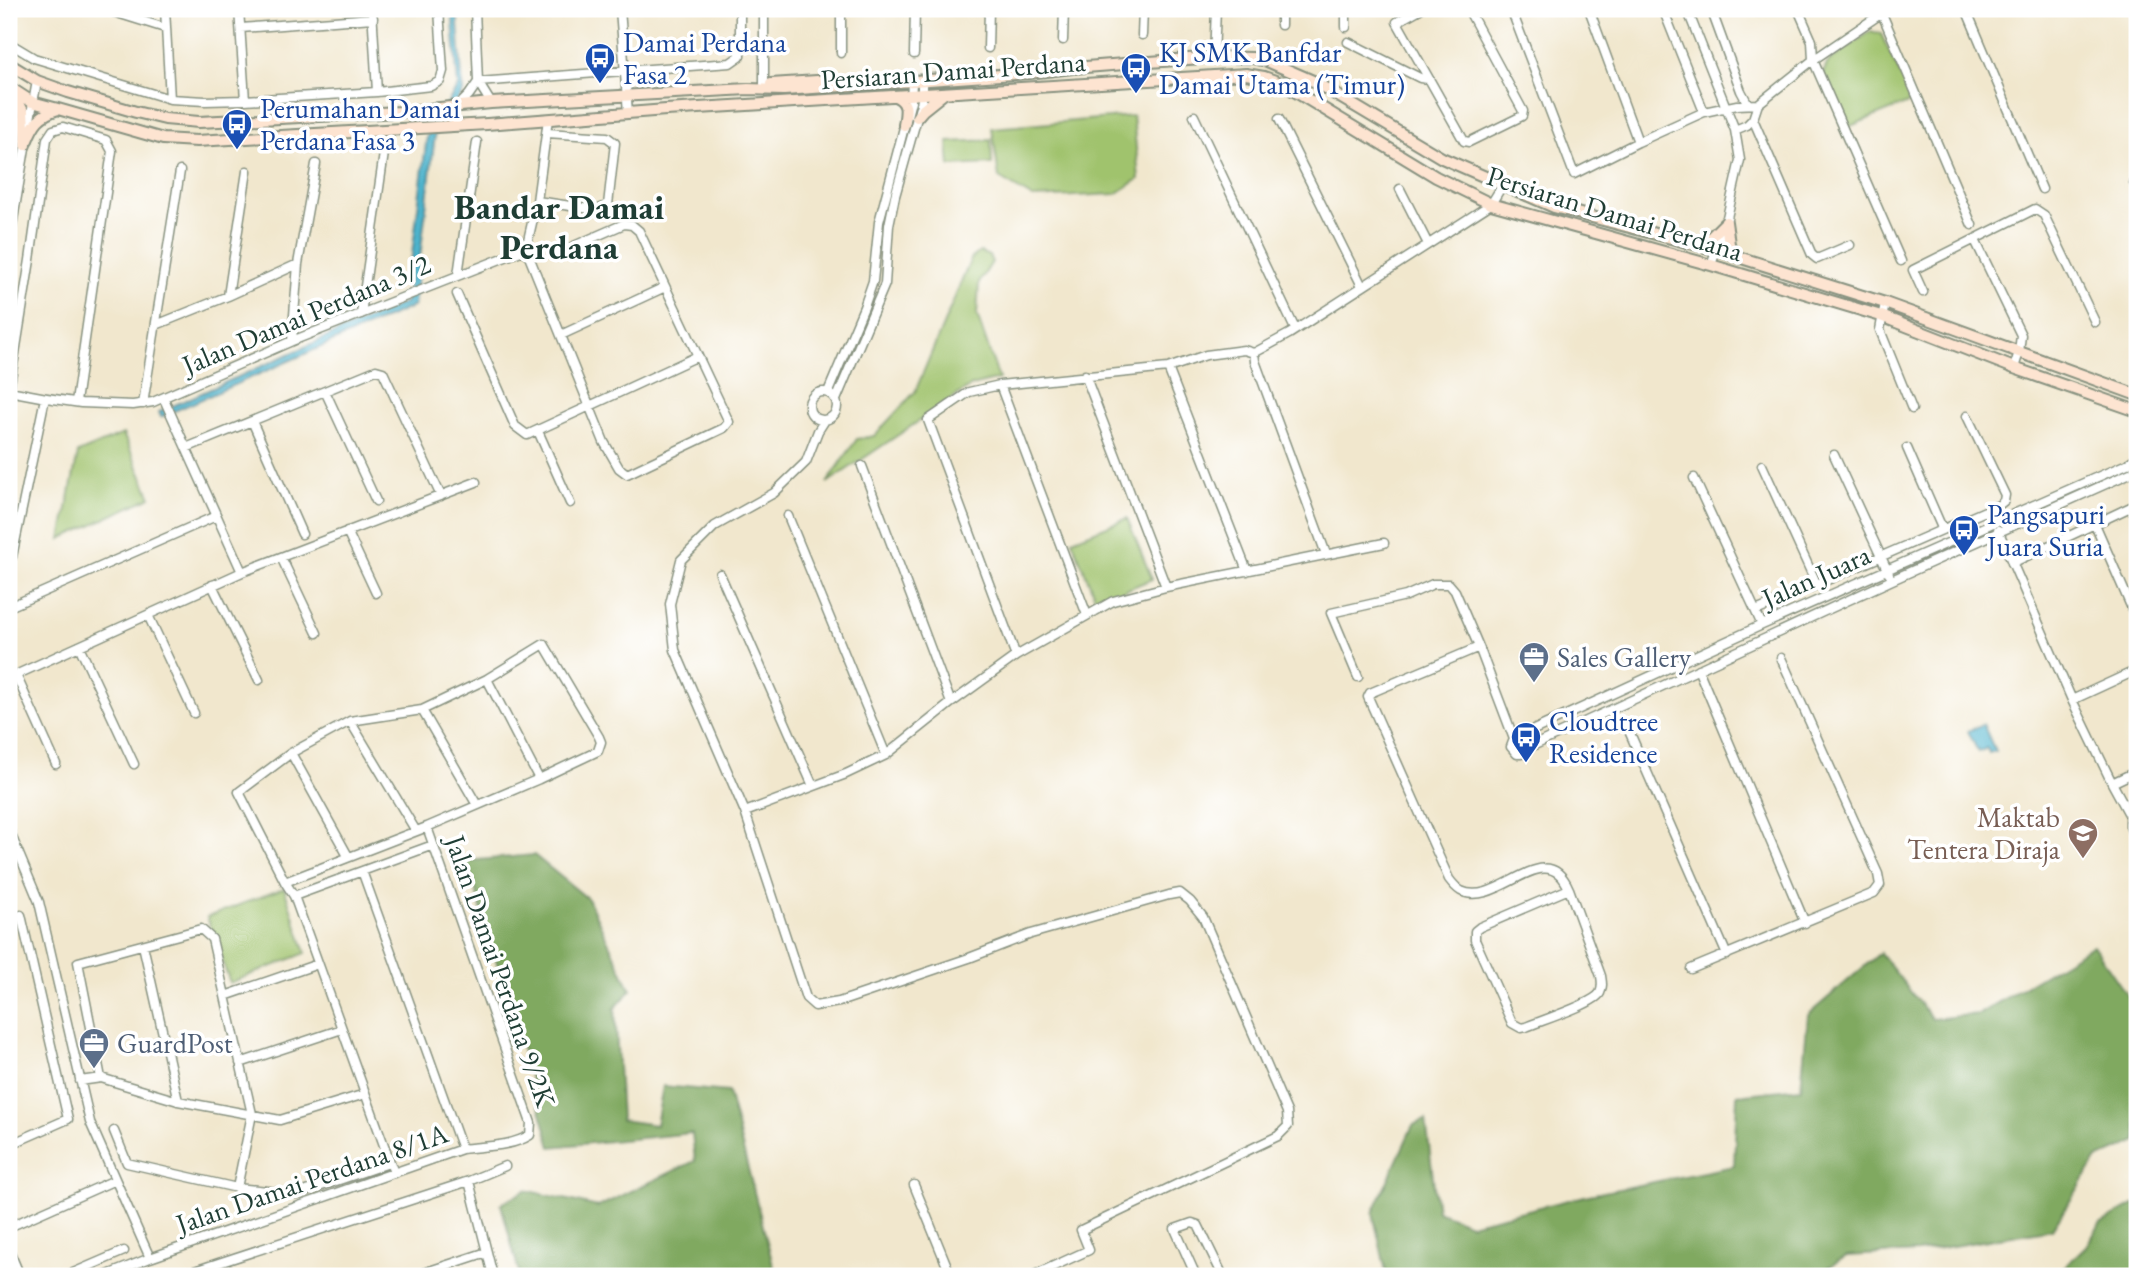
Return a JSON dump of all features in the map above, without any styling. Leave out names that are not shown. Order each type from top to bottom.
[{"type":"main road","name":"Persiaran Damai Perdana","points":[[9,64],[37,81],[136,112],[164,119],[199,122],[399,112],[491,103],[626,95],[748,89],[784,90],[1214,57],[1252,58],[1267,61],[1312,81],[1442,158],[1554,207],[1716,250],[1885,303],[2137,395]]},
{"type":"main road","name":"Persiaran Damai Perdana","points":[[748,89],[764,84],[913,74],[936,80]]},
{"type":"main road","name":"Persiaran Damai Perdana","points":[[9,87],[32,102],[163,139],[197,141],[1247,74],[1271,78],[1436,177],[1491,205],[1711,265],[1881,316],[2014,368],[2137,411]]},
{"type":"main road","points":[[1300,94],[1311,95],[1314,92],[1312,81]]},
{"type":"main road","points":[[9,87],[23,111],[25,145]]},
{"type":"main road","points":[[918,117],[945,93]]},
{"type":"main road","points":[[895,96],[903,99],[906,107],[904,125]]},
{"type":"main road","points":[[25,145],[35,121],[47,112],[58,109]]},
{"type":"main road","points":[[1698,245],[1726,222]]},
{"type":"main road","points":[[1726,222],[1729,244],[1734,256]]},
{"type":"street","points":[[104,9],[165,28]]},
{"type":"street","points":[[165,9],[170,99]]},
{"type":"street","points":[[239,9],[246,100]]},
{"type":"street","points":[[9,43],[34,58],[170,99],[246,100],[377,92],[431,86],[440,80],[443,71],[439,9]]},
{"type":"street","points":[[475,9],[478,82],[491,103]]},
{"type":"street","points":[[620,9],[628,113]]},
{"type":"street","points":[[478,82],[730,63],[740,56],[740,9]]},
{"type":"street","points":[[764,9],[764,84]]},
{"type":"street","points":[[841,9],[841,53]]},
{"type":"street","points":[[914,54],[915,9]]},
{"type":"street","points":[[988,48],[989,9]]},
{"type":"street","points":[[1063,40],[1064,9]]},
{"type":"street","points":[[1142,35],[1143,9]]},
{"type":"street","points":[[1214,57],[1216,9]]},
{"type":"street","points":[[1281,9],[1281,25]]},
{"type":"street","points":[[1346,9],[1346,27]]},
{"type":"street","points":[[1420,9],[1397,22],[1464,141],[1469,142],[1522,116],[1523,111],[1468,9]]},
{"type":"street","points":[[1511,9],[1574,174],[1704,112],[1758,104]]},
{"type":"street","points":[[1589,9],[1638,142]]},
{"type":"street","points":[[1663,9],[1704,112]]},
{"type":"street","points":[[1687,9],[1735,131],[1740,160],[1726,222],[1711,265]]},
{"type":"street","points":[[1711,9],[1748,104]]},
{"type":"street","points":[[1798,9],[1812,41],[1813,60],[1901,261]]},
{"type":"street","points":[[1966,9],[2042,189]]},
{"type":"street","points":[[1735,131],[1754,118],[1758,104],[1813,60],[1883,10],[1972,225]]},
{"type":"street","points":[[241,28],[373,13],[377,92]]},
{"type":"street","points":[[1348,42],[1420,78],[1428,79]]},
{"type":"street","points":[[9,244],[37,81]]},
{"type":"street","points":[[917,81],[918,117],[889,225],[885,284],[836,400],[835,414],[825,419],[806,462],[774,493],[715,526],[681,560],[670,604],[675,650],[745,812],[800,984],[806,999],[815,1006],[852,998],[1031,934],[1169,895],[1180,893],[1203,917],[1287,1112],[1288,1126],[1278,1136],[1081,1230],[1089,1250],[1032,1276]]},
{"type":"street","points":[[457,106],[478,82]]},
{"type":"street","points":[[828,392],[873,281],[879,222],[904,125],[918,94]]},
{"type":"street","points":[[1194,116],[1295,329]]},
{"type":"street","points":[[1754,118],[1812,255],[1817,259],[1822,258],[1850,245]]},
{"type":"street","points":[[548,119],[537,201],[526,249],[604,442],[618,468],[627,474],[724,428],[729,422],[639,231],[632,225],[624,224],[558,253]]},
{"type":"street","points":[[1279,119],[1362,286]]},
{"type":"street","points":[[9,391],[47,139],[52,130],[63,127],[106,139],[112,151],[76,402]]},
{"type":"street","points":[[537,201],[597,210],[608,205],[615,143],[607,137],[547,133]]},
{"type":"street","points":[[458,275],[477,142]]},
{"type":"street","points":[[361,314],[385,146]]},
{"type":"street","points":[[292,341],[298,264],[316,164]]},
{"type":"street","points":[[143,404],[180,171]]},
{"type":"street","points":[[228,296],[247,171]]},
{"type":"street","points":[[1016,656],[928,420],[969,392],[1000,385],[1168,368],[1206,355],[1244,350],[1254,353],[1491,205],[1502,186]]},
{"type":"street","points":[[1400,188],[1428,244]]},
{"type":"street","points":[[1923,292],[1913,270],[2035,209],[2044,215],[2095,322]]},
{"type":"street","points":[[1975,240],[2021,335],[2014,368]]},
{"type":"street","name":"Jalan Damai Perdana 3/2","points":[[9,391],[76,402],[165,403],[292,341],[526,249]]},
{"type":"street","points":[[156,324],[228,296],[298,264]]},
{"type":"street","points":[[561,335],[665,287]]},
{"type":"street","points":[[457,294],[515,426],[527,435],[698,356]]},
{"type":"street","points":[[1885,303],[1880,330],[1912,409]]},
{"type":"street","points":[[1254,353],[1326,554]]},
{"type":"street","points":[[1168,368],[1247,571]]},
{"type":"street","points":[[186,448],[376,370],[383,372],[441,496]]},
{"type":"street","points":[[1085,375],[1166,587]]},
{"type":"street","points":[[1000,385],[1087,615]]},
{"type":"street","points":[[325,391],[376,501]]},
{"type":"street","points":[[818,431],[809,409],[812,397],[819,392],[828,392],[836,400]]},
{"type":"street","points":[[9,558],[12,557],[45,398]]},
{"type":"street","points":[[165,403],[242,572]]},
{"type":"street","points":[[814,416],[825,419]]},
{"type":"street","points":[[1756,611],[2004,501],[2005,495],[1967,416]]},
{"type":"street","points":[[252,421],[302,534]]},
{"type":"street","points":[[538,432],[570,503]]},
{"type":"street","points":[[1907,448],[1942,528]]},
{"type":"street","points":[[1834,455],[1892,580]]},
{"type":"street","name":"Jalan Juara","points":[[2137,457],[1995,524],[1762,625],[1514,739],[1511,742],[1513,751],[1521,754],[1528,748],[1698,668],[2137,470]]},
{"type":"street","points":[[1762,465],[1817,585]]},
{"type":"street","points":[[862,466],[951,703]]},
{"type":"street","points":[[1694,478],[1762,625]]},
{"type":"street","points":[[56,765],[12,677],[242,572],[476,482]]},
{"type":"street","points":[[2012,563],[2137,504]]},
{"type":"street","points":[[9,607],[216,516]]},
{"type":"street","points":[[788,516],[886,755]]},
{"type":"street","points":[[1995,524],[2072,700],[2112,783],[2134,819],[2130,826],[2137,846]]},
{"type":"street","points":[[2095,524],[2137,620]]},
{"type":"street","points":[[347,531],[376,593]]},
{"type":"street","points":[[745,812],[846,774],[886,755],[1016,656],[1112,601],[1166,587],[1384,543]]},
{"type":"street","points":[[281,556],[317,633]]},
{"type":"street","points":[[720,574],[813,786]]},
{"type":"street","points":[[1358,677],[1331,613],[1406,596],[1433,584],[1449,584],[1455,591],[1479,647],[1514,739]]},
{"type":"street","points":[[212,585],[259,680]]},
{"type":"street","points":[[148,615],[194,713]]},
{"type":"street","points":[[286,883],[539,779],[600,748],[599,737],[544,644],[487,679],[422,710],[350,721],[291,753],[239,792],[286,883],[293,894],[394,1173]]},
{"type":"street","points":[[79,646],[134,764]]},
{"type":"street","points":[[1479,647],[1370,693],[1368,699],[1449,879],[1459,890],[1471,894],[1487,892],[1530,872],[1553,868],[1560,872],[1569,889],[1601,976],[1600,992],[1587,1002],[1526,1027],[1516,1027],[1511,1023],[1475,940],[1475,931],[1569,889]]},
{"type":"street","points":[[1691,969],[1874,893],[1880,885],[1878,874],[1781,658]]},
{"type":"street","points":[[1698,668],[1805,923]]},
{"type":"street","points":[[2072,700],[2137,670]]},
{"type":"street","points":[[487,679],[539,779]]},
{"type":"street","points":[[422,710],[477,805]]},
{"type":"street","points":[[350,721],[416,831]]},
{"type":"street","points":[[1626,724],[1727,955]]},
{"type":"street","points":[[291,753],[348,856]]},
{"type":"street","points":[[2112,783],[2137,771]]},
{"type":"street","name":"Jalan Damai Perdana 9/2K","points":[[427,827],[532,1130]]},
{"type":"street","points":[[9,830],[39,902],[90,1122],[150,1258]]},
{"type":"street","points":[[293,894],[433,845]]},
{"type":"street","points":[[362,871],[462,1149]]},
{"type":"street","points":[[9,920],[21,915],[68,1119],[9,1146]]},
{"type":"street","points":[[101,1077],[78,962],[201,929],[212,939],[252,1114],[237,1188]]},
{"type":"street","points":[[143,945],[178,1101]]},
{"type":"street","points":[[225,996],[318,964]]},
{"type":"street","points":[[240,1063],[342,1030]]},
{"type":"street","points":[[80,1081],[101,1077],[178,1101],[280,1120],[365,1094]]},
{"type":"street","name":"Jalan Damai Perdana 8/1A","points":[[105,1276],[462,1149],[523,1140],[532,1130]]},
{"type":"street","points":[[114,1131],[127,1163],[237,1188],[298,1194],[389,1163]]},
{"type":"street","points":[[108,1166],[125,1158]]},
{"type":"street","points":[[180,1276],[468,1181],[505,1166]]},
{"type":"street","points":[[9,1227],[115,1180]]},
{"type":"street","points":[[468,1181],[493,1276]]},
{"type":"street","points":[[914,1185],[951,1276]]},
{"type":"street","points":[[1196,1276],[1175,1229],[1192,1223],[1198,1225],[1223,1276]]},
{"type":"street","points":[[9,1250],[20,1276]]},
{"type":"street","points":[[66,1276],[124,1251]]},
{"type":"street","points":[[414,1276],[487,1252]]},
{"type":"green space","points":[[1871,31],[1881,34],[1913,101],[1848,127],[1823,73],[1828,62]]},
{"type":"green space","points":[[1133,116],[1139,179],[1116,194],[1033,198],[999,178],[992,128]]},
{"type":"green space","points":[[991,140],[992,164],[950,166],[948,142]]},
{"type":"green space","points":[[980,252],[989,256],[992,262],[979,283],[977,315],[999,379],[971,386],[827,483],[857,439],[874,436],[915,392],[971,259]]},
{"type":"green space","points":[[123,434],[151,497],[61,539],[78,453]]},
{"type":"green space","points":[[1127,518],[1152,579],[1097,602],[1072,540]]},
{"type":"green space","points":[[534,855],[588,899],[631,990],[615,1008],[621,1120],[656,1125],[663,1086],[728,1092],[776,1276],[520,1276],[501,1204],[526,1190],[598,1207],[695,1161],[692,1133],[551,1147],[467,861]]},
{"type":"green space","points":[[284,888],[306,953],[230,983],[207,917]]},
{"type":"green space","points":[[2093,945],[2137,1010],[2137,1141],[2097,1159],[2052,1229],[1918,1252],[1847,1256],[1813,1276],[1387,1276],[1373,1213],[1413,1125],[1426,1120],[1437,1211],[1470,1224],[1589,1195],[1734,1166],[1737,1095],[1801,1088],[1808,1015],[1880,953],[1932,1019],[1979,1014]]},
{"type":"green space","points":[[2137,1203],[2137,1276],[2055,1276],[2088,1244],[2100,1224]]},
{"type":"water","points":[[452,9],[457,9],[463,92],[435,135],[414,306],[161,417],[159,412],[406,302],[427,136],[458,86]]},
{"type":"water","points":[[1983,724],[1995,751],[1989,753],[1987,748],[1978,752],[1968,731]]},
{"type":"place","name":"Damai Perdana Fasa 2","points":[[600,85]]},
{"type":"place","name":"KJ SMK Banfdar Damai Utama (Timur)","points":[[1136,95]]},
{"type":"place","name":"Perumahan Damai Perdana Fasa 3","points":[[237,151]]},
{"type":"place","name":"Pangsapuri Juara Suria","points":[[1964,557]]},
{"type":"place","name":"Sales Gallery","points":[[1534,684]]},
{"type":"place","name":"Cloudtree Residence","points":[[1526,764]]},
{"type":"place","name":"Maktab Tentera Diraja","points":[[2083,860]]},
{"type":"place","name":"GuardPost","points":[[94,1070]]},
{"type":"district","name":"Bandar Damai Perdana","points":[[559,227]]}]
